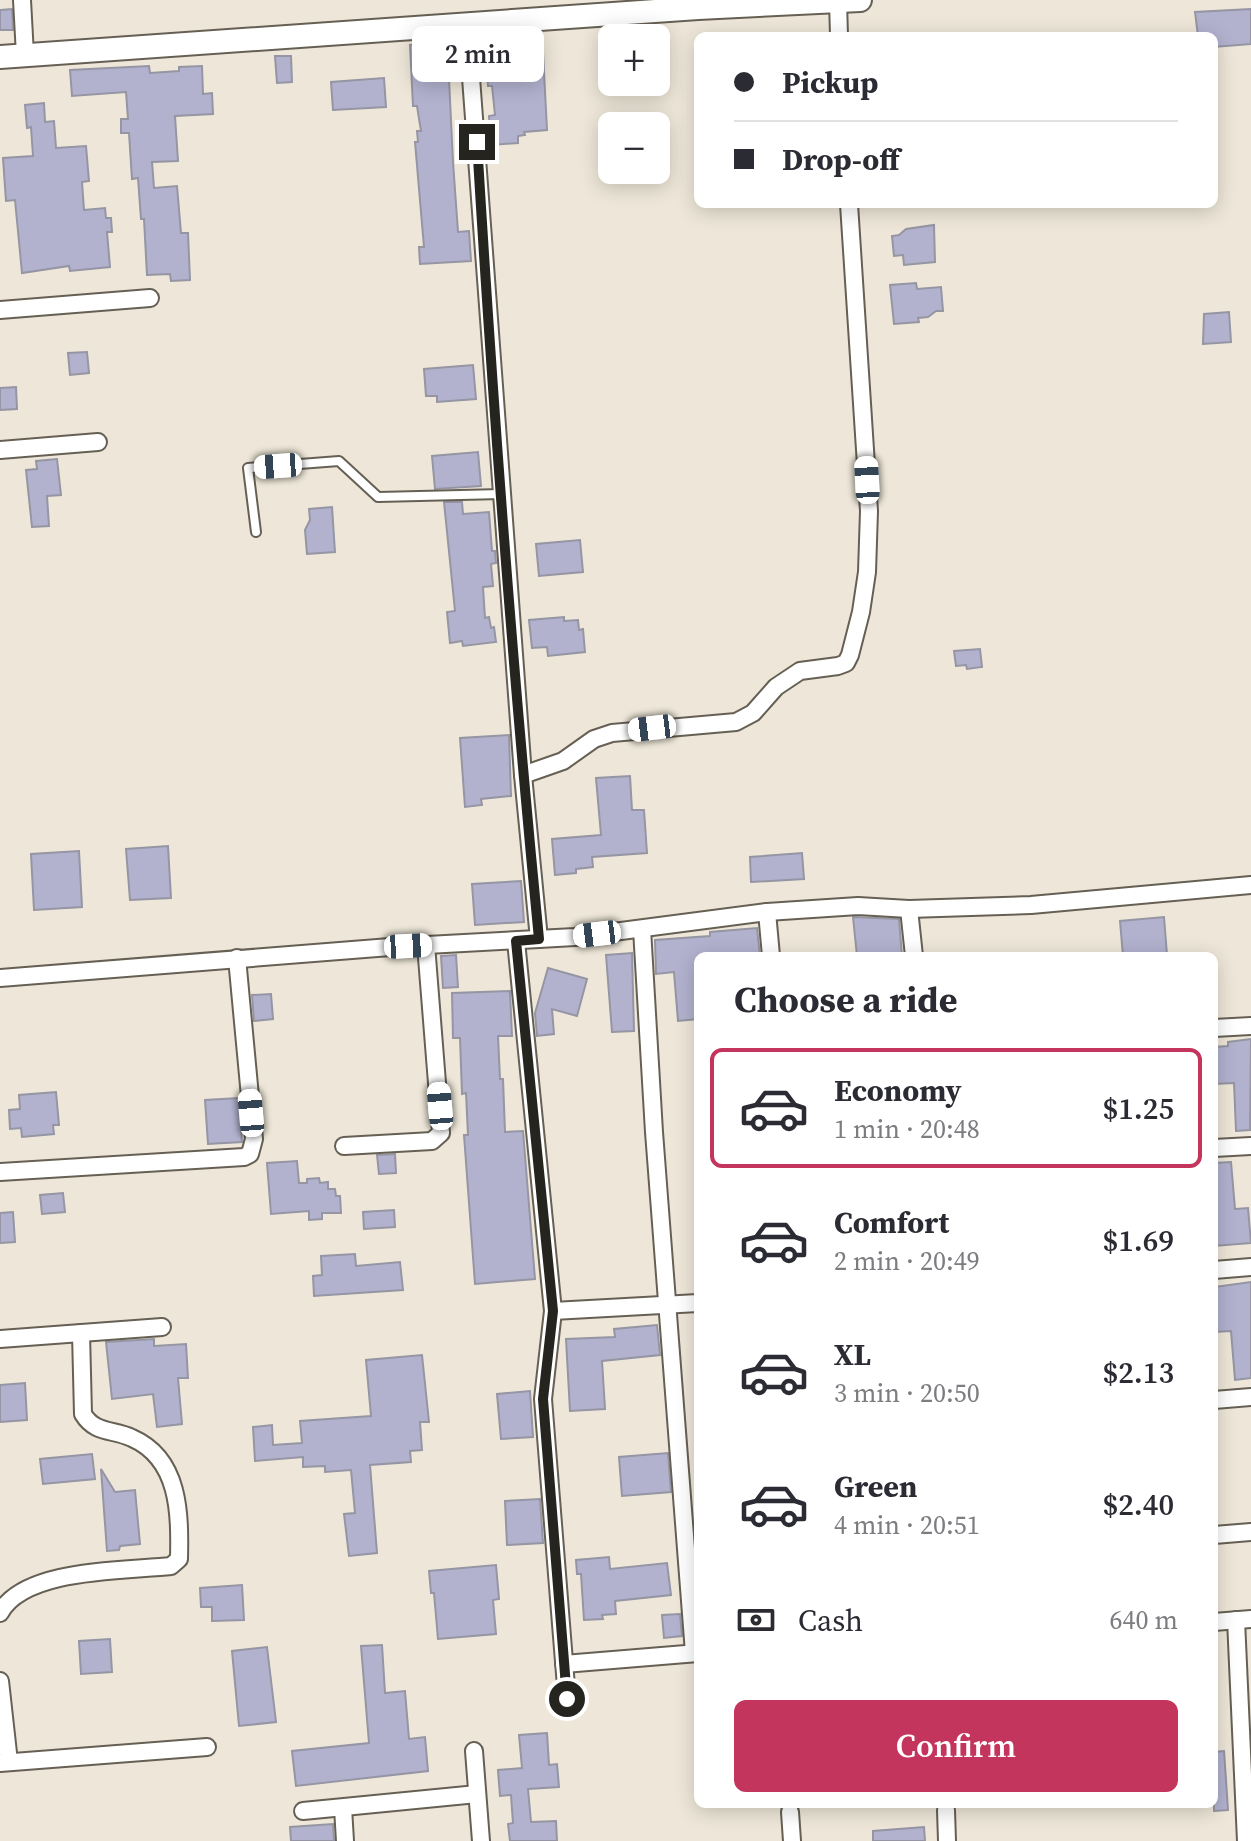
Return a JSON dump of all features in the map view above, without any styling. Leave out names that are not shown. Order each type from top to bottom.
[{"type":"main road","points":[[0,57],[364,34],[698,4],[849,1]]},
{"type":"street","points":[[22,0],[25,55]]},
{"type":"street","points":[[840,32],[849,1]]},
{"type":"street","points":[[467,24],[523,775],[539,939]]},
{"type":"street","points":[[523,775],[563,761],[594,739],[612,733],[736,722],[753,713],[776,687],[800,671],[846,663],[867,572],[869,511],[849,208]]},
{"type":"street","points":[[0,310],[150,298]]},
{"type":"street","points":[[0,450],[98,442]]},
{"type":"street","points":[[0,978],[237,958],[516,941],[642,929],[767,912],[858,906],[909,909],[1031,905],[1251,885]]},
{"type":"street","points":[[909,909],[914,952]]},
{"type":"street","points":[[767,912],[771,952]]},
{"type":"street","points":[[642,929],[667,1306],[694,1629]]},
{"type":"street","points":[[516,941],[553,1311],[543,1399],[567,1699]]},
{"type":"street","points":[[344,1146],[432,1141],[441,1133],[426,945]]},
{"type":"street","points":[[0,1172],[244,1157],[250,1154],[254,1139],[237,958]]},
{"type":"street","points":[[1218,1028],[1251,1026]]},
{"type":"street","points":[[1218,1148],[1251,1146]]},
{"type":"street","points":[[1218,1270],[1251,1267]]},
{"type":"street","points":[[553,1311],[694,1303]]},
{"type":"street","points":[[0,1339],[162,1327]]},
{"type":"street","points":[[0,1613],[16,1594],[42,1583],[66,1577],[171,1566],[179,1559],[177,1505],[173,1482],[165,1465],[154,1452],[132,1437],[96,1429],[83,1414],[81,1333]]},
{"type":"street","points":[[1218,1400],[1251,1397]]},
{"type":"street","points":[[1218,1535],[1251,1532]]},
{"type":"street","points":[[1218,1622],[1243,1619],[1246,1841]]},
{"type":"street","points":[[564,1664],[694,1653]]},
{"type":"street","points":[[0,1681],[4,1762],[207,1747]]},
{"type":"street","points":[[474,1751],[481,1841]]},
{"type":"street","points":[[303,1811],[477,1794]]},
{"type":"street","points":[[343,1808],[345,1841]]},
{"type":"street","points":[[946,1810],[947,1841]]},
{"type":"street","points":[[790,1812],[792,1841]]},
{"type":"lane","points":[[256,532],[248,468],[339,461],[378,497],[502,494]]},
{"type":"building","points":[[12,9],[13,30],[0,30],[0,10]]},
{"type":"building","points":[[1251,9],[1251,44],[1218,47],[1218,32],[1198,32],[1195,12]]},
{"type":"building","points":[[542,33],[547,130],[524,132],[525,135],[518,136],[518,143],[491,145],[489,116],[495,115],[492,86],[488,86],[484,37]]},
{"type":"building","points":[[457,41],[460,78],[449,79],[453,162],[458,232],[469,231],[471,261],[420,264],[419,247],[424,247],[415,142],[418,142],[417,131],[421,131],[417,106],[413,106],[410,45]]},
{"type":"building","points":[[275,56],[291,56],[292,82],[277,83]]},
{"type":"building","points":[[149,66],[150,73],[202,66],[203,94],[212,93],[213,114],[175,116],[178,161],[152,162],[154,188],[177,186],[181,233],[188,233],[190,280],[171,281],[170,274],[147,275],[138,178],[132,179],[129,133],[121,133],[121,119],[128,119],[126,92],[72,96],[70,70]]},
{"type":"building","points":[[384,78],[386,107],[333,110],[331,82]]},
{"type":"building","points":[[44,103],[45,122],[54,121],[56,148],[86,146],[89,181],[82,182],[84,210],[105,208],[106,218],[111,218],[112,232],[107,232],[110,267],[70,271],[69,266],[22,273],[15,200],[6,201],[3,158],[33,156],[31,127],[27,128],[25,105]]},
{"type":"building","points":[[934,225],[935,262],[904,265],[903,255],[894,256],[892,236],[906,229]]},
{"type":"building","points":[[916,283],[917,289],[941,287],[943,311],[918,318],[919,322],[894,324],[890,285]]},
{"type":"building","points":[[1229,312],[1231,342],[1203,344],[1204,314]]},
{"type":"building","points":[[87,352],[89,373],[70,375],[68,353]]},
{"type":"building","points":[[473,365],[476,399],[437,402],[437,396],[426,396],[424,369]]},
{"type":"building","points":[[16,387],[17,409],[0,410],[0,388]]},
{"type":"building","points":[[478,452],[481,486],[435,489],[432,456]]},
{"type":"building","points":[[57,459],[61,495],[47,496],[49,526],[32,527],[26,470],[37,469],[36,461]]},
{"type":"building","points":[[444,502],[462,502],[463,514],[489,512],[496,563],[491,564],[493,586],[483,587],[485,618],[489,617],[491,628],[494,627],[496,642],[463,646],[462,641],[450,643],[447,612],[455,611]]},
{"type":"building","points":[[332,507],[335,552],[307,554],[305,530],[310,520],[309,509]]},
{"type":"building","points":[[580,540],[583,572],[539,576],[536,544]]},
{"type":"building","points":[[564,617],[564,621],[578,620],[579,630],[583,629],[585,652],[548,656],[547,647],[532,648],[529,620]]},
{"type":"building","points":[[980,649],[982,667],[967,669],[966,665],[956,666],[954,651]]},
{"type":"building","points":[[509,735],[511,796],[481,799],[482,805],[465,807],[460,738]]},
{"type":"building","points":[[630,776],[632,810],[644,810],[647,853],[592,857],[593,867],[555,875],[552,839],[601,835],[596,778]]},
{"type":"building","points":[[168,846],[171,898],[130,900],[126,849]]},
{"type":"building","points":[[79,851],[82,907],[34,910],[31,854]]},
{"type":"building","points":[[802,853],[804,879],[751,882],[750,857]]},
{"type":"building","points":[[521,881],[524,922],[475,925],[472,884]]},
{"type":"building","points":[[853,917],[899,919],[902,952],[857,952]]},
{"type":"building","points":[[1164,917],[1167,952],[1123,952],[1120,921]]},
{"type":"building","points":[[757,928],[760,952],[694,952],[694,1019],[678,1021],[674,972],[656,974],[655,940],[710,936],[710,932]]},
{"type":"building","points":[[632,953],[634,1031],[612,1032],[606,955]]},
{"type":"building","points":[[456,955],[458,987],[443,988],[441,956]]},
{"type":"building","points":[[548,968],[587,979],[577,1016],[552,1009],[554,1034],[537,1036],[535,1013]]},
{"type":"building","points":[[510,991],[512,1036],[498,1036],[500,1079],[503,1079],[505,1132],[523,1131],[535,1279],[475,1284],[464,1135],[468,1135],[466,1093],[462,1094],[460,1038],[453,1038],[452,993]]},
{"type":"building","points":[[271,994],[273,1019],[254,1021],[252,995]]},
{"type":"building","points":[[1251,1039],[1250,1130],[1236,1131],[1234,1083],[1218,1084],[1218,1047],[1228,1046],[1228,1042]]},
{"type":"building","points":[[56,1092],[59,1125],[53,1125],[54,1134],[22,1137],[21,1128],[10,1129],[9,1110],[20,1109],[19,1095]]},
{"type":"building","points":[[239,1098],[242,1142],[208,1144],[205,1100]]},
{"type":"building","points":[[395,1154],[396,1173],[379,1174],[377,1155]]},
{"type":"building","points":[[297,1161],[299,1183],[319,1178],[320,1183],[328,1182],[328,1189],[335,1189],[336,1196],[340,1196],[341,1213],[322,1213],[322,1219],[309,1220],[309,1211],[271,1214],[267,1163]]},
{"type":"building","points":[[1231,1162],[1235,1209],[1248,1208],[1251,1243],[1218,1246],[1218,1163]]},
{"type":"building","points":[[63,1193],[65,1212],[42,1214],[40,1195]]},
{"type":"building","points":[[394,1210],[395,1227],[364,1229],[363,1212]]},
{"type":"building","points":[[13,1212],[15,1242],[0,1243],[0,1213]]},
{"type":"building","points":[[355,1254],[356,1266],[400,1262],[403,1290],[314,1296],[313,1276],[322,1275],[321,1256]]},
{"type":"building","points":[[1251,1282],[1251,1378],[1235,1380],[1231,1331],[1218,1332],[1218,1286]]},
{"type":"building","points":[[657,1325],[660,1355],[602,1361],[605,1409],[570,1411],[566,1339],[615,1337],[614,1329]]},
{"type":"building","points":[[154,1339],[154,1346],[186,1344],[188,1378],[178,1378],[182,1424],[157,1427],[153,1394],[112,1399],[106,1342]]},
{"type":"building","points":[[422,1355],[429,1422],[420,1422],[422,1450],[410,1451],[411,1462],[370,1465],[377,1553],[349,1556],[344,1514],[355,1513],[351,1470],[325,1472],[325,1466],[303,1467],[303,1457],[255,1461],[253,1427],[272,1425],[273,1445],[302,1443],[300,1421],[371,1416],[366,1360]]},
{"type":"building","points":[[25,1383],[27,1420],[0,1422],[0,1385]]},
{"type":"building","points":[[530,1391],[533,1437],[501,1439],[497,1394]]},
{"type":"building","points":[[668,1453],[671,1492],[622,1496],[619,1457]]},
{"type":"building","points":[[92,1454],[95,1479],[43,1484],[40,1459]]},
{"type":"building","points":[[101,1469],[115,1492],[135,1490],[140,1544],[107,1551]]},
{"type":"building","points":[[540,1499],[543,1543],[507,1545],[505,1501]]},
{"type":"building","points":[[609,1557],[610,1569],[667,1563],[671,1595],[615,1601],[616,1614],[602,1615],[603,1619],[584,1620],[581,1574],[577,1574],[576,1560]]},
{"type":"building","points":[[496,1565],[499,1599],[493,1600],[496,1634],[438,1639],[429,1571]]},
{"type":"building","points":[[242,1585],[244,1620],[212,1621],[212,1607],[201,1607],[200,1588]]},
{"type":"building","points":[[680,1614],[682,1636],[664,1638],[662,1615]]},
{"type":"building","points":[[110,1639],[112,1672],[81,1674],[79,1641]]},
{"type":"building","points":[[382,1645],[385,1693],[405,1691],[409,1739],[425,1737],[428,1771],[296,1786],[292,1751],[369,1743],[361,1646]]},
{"type":"building","points":[[267,1647],[276,1722],[239,1726],[232,1651]]},
{"type":"building","points":[[547,1733],[549,1765],[557,1764],[559,1787],[528,1789],[531,1822],[556,1821],[557,1841],[510,1841],[508,1824],[513,1823],[511,1795],[500,1796],[498,1770],[522,1768],[519,1735]]},
{"type":"building","points":[[1224,1751],[1228,1810],[1214,1811],[1218,1808],[1218,1752]]},
{"type":"building","points":[[333,1824],[334,1841],[291,1841],[290,1827]]},
{"type":"building","points":[[924,1827],[925,1841],[873,1841],[873,1831]]},
{"type":"route","points":[[477,142],[487,320],[539,939],[516,941],[553,1311],[543,1399],[567,1699]]}]
